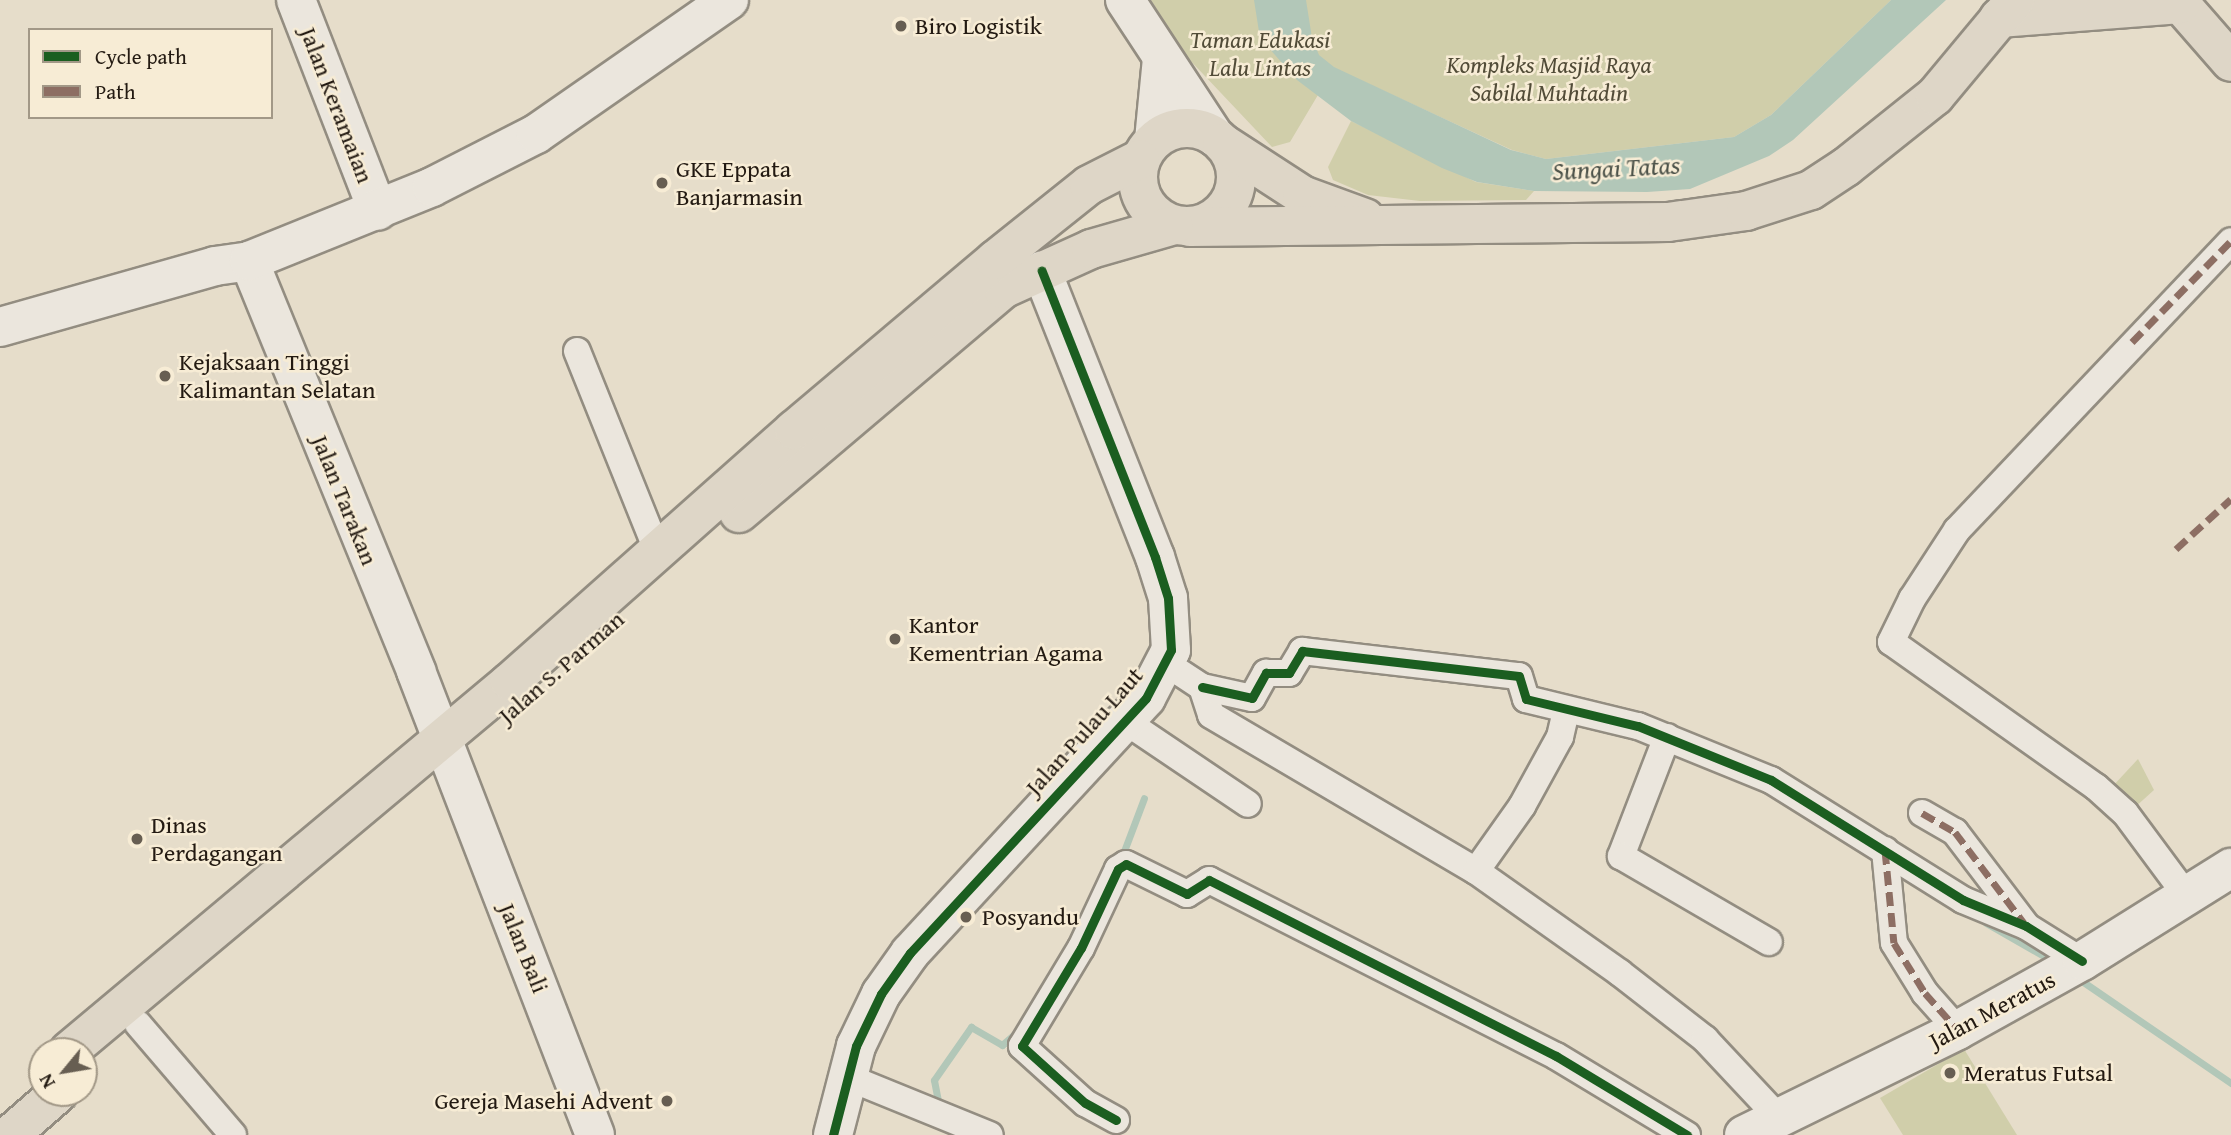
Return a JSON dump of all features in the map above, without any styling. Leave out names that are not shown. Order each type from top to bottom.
[{"type":"highway","points":[[1393,227],[1302,195],[1219,140],[1195,128],[1178,128],[1147,149],[1139,193],[1148,208],[1182,226],[1393,227],[1668,222],[1719,217],[1811,190],[1935,96],[2007,9],[2178,2],[2231,62]]},
{"type":"highway","points":[[1182,226],[1219,215],[1235,187],[1236,171],[1219,140]]},
{"type":"highway","name":"Jalan S. Parman","points":[[98,1059],[447,751],[638,566],[995,260],[1089,185],[1147,149]]},
{"type":"highway","name":"Jalan S. Parman","points":[[87,1037],[447,751],[982,304],[1042,271],[1091,249],[1182,226]]},
{"type":"highway","points":[[0,1111],[28,1086]]},
{"type":"highway","points":[[10,1135],[42,1107]]},
{"type":"street","name":"Jalan Keramaian","points":[[296,0],[378,211]]},
{"type":"street","points":[[0,327],[215,266],[249,261],[378,211],[536,134],[729,0]]},
{"type":"street","points":[[1125,0],[1219,140]]},
{"type":"street","points":[[1147,149],[1162,58]]},
{"type":"street","points":[[2186,895],[2125,813],[2096,787],[1891,642],[1912,599],[1957,530],[2132,342],[2231,241]]},
{"type":"street","name":"Jalan Tarakan","points":[[249,261],[447,751]]},
{"type":"street","name":"Jalan Pulau Laut","points":[[834,1135],[847,1077],[881,994],[910,953],[1125,721],[1167,664],[1171,619],[1156,557],[1042,271]]},
{"type":"street","points":[[577,351],[655,545],[638,566]]},
{"type":"street","points":[[1167,664],[1202,687],[1252,698],[1266,673],[1289,673],[1302,651],[1520,676],[1526,699],[1667,737],[1771,780],[1885,859],[1964,900],[2026,926]]},
{"type":"street","points":[[1202,687],[1211,715],[1476,871],[1620,973],[1704,1039],[1778,1117]]},
{"type":"street","points":[[1476,871],[1522,806],[1560,737],[1566,710]]},
{"type":"street","points":[[1125,721],[1248,804]]},
{"type":"street","points":[[1667,737],[1621,856],[1769,942]]},
{"type":"street","name":"Jalan Bali","points":[[447,751],[594,1135]]},
{"type":"street","points":[[1922,813],[1955,832],[2026,926],[2067,969]]},
{"type":"street","points":[[1885,859],[1897,949],[1925,993],[1958,1030]]},
{"type":"street","points":[[1116,1120],[1085,1104],[1022,1046],[1081,948],[1118,869],[1126,864],[1187,894],[1209,880],[1556,1056],[1687,1135]]},
{"type":"street","name":"Jalan Meratus","points":[[1744,1135],[1958,1030],[2067,969],[2231,868]]},
{"type":"street","points":[[138,1024],[233,1135]]},
{"type":"street","points":[[847,1077],[990,1135]]},
{"type":"green space","name":"Kompleks Masjid Raya Sabilal Muhtadin","points":[[1151,0],[1891,0],[1771,115],[1734,137],[1546,159],[1512,150],[1334,68],[1290,142],[1272,147],[1186,56]]},
{"type":"green space","points":[[1351,121],[1476,182],[1534,191],[1526,200],[1420,201],[1368,195],[1333,180],[1328,167]]},
{"type":"green space","points":[[2138,759],[2154,790],[2133,809],[2112,787]]},
{"type":"green space","name":"Meratus Futsal","points":[[1964,1049],[2017,1135],[1903,1135],[1880,1098]]},
{"type":"water","name":"Sungai Tatas","points":[[1254,0],[1306,0],[1312,38],[1319,55],[1334,67],[1511,150],[1546,159],[1734,137],[1771,115],[1891,0],[1946,0],[1793,140],[1769,156],[1690,189],[1647,192],[1534,191],[1477,182],[1442,168],[1351,121],[1297,80],[1260,38]]},
{"type":"waterway","points":[[1121,859],[1144,798]]},
{"type":"waterway","points":[[1986,923],[2054,962]]},
{"type":"waterway","points":[[2076,977],[2231,1083]]},
{"type":"waterway","points":[[939,1106],[934,1080],[971,1027],[1002,1045],[1018,1031]]},
{"type":"marked path","points":[[2132,342],[2231,241]]},
{"type":"marked path","points":[[2176,549],[2231,499]]},
{"type":"marked path","points":[[1922,813],[1955,832],[2024,923]]},
{"type":"marked path","points":[[1885,850],[1894,943],[1925,993],[1958,1030]]},
{"type":"cycle path","points":[[833,1135],[856,1046],[881,994],[910,953],[1146,698],[1171,650],[1168,598],[1155,557],[1042,271]]},
{"type":"cycle path","points":[[1202,687],[1252,698],[1266,673],[1289,673],[1302,651],[1519,676],[1526,699],[1638,726],[1771,780],[1963,900],[2026,926],[2082,961]]},
{"type":"cycle path","points":[[1116,1120],[1085,1103],[1022,1046],[1081,948],[1118,869],[1126,864],[1187,894],[1209,880],[1556,1056],[1687,1135]]},
{"type":"place","name":"Biro Logistik","points":[[901,26]]},
{"type":"place","name":"GKE Eppata Banjarmasin","points":[[662,183]]},
{"type":"place","name":"Kejaksaan Tinggi Kalimantan Selatan","points":[[165,376]]},
{"type":"place","name":"Kantor Kementrian Agama","points":[[895,639]]},
{"type":"place","name":"Dinas Perdagangan","points":[[137,839]]},
{"type":"place","name":"Posyandu","points":[[966,917]]},
{"type":"place","name":"Meratus Futsal","points":[[1950,1073]]},
{"type":"place","name":"Gereja Masehi Advent","points":[[667,1101]]},
{"type":"park label","name":"Taman Edukasi Lalu Lintas","points":[[1260,54]]}]
